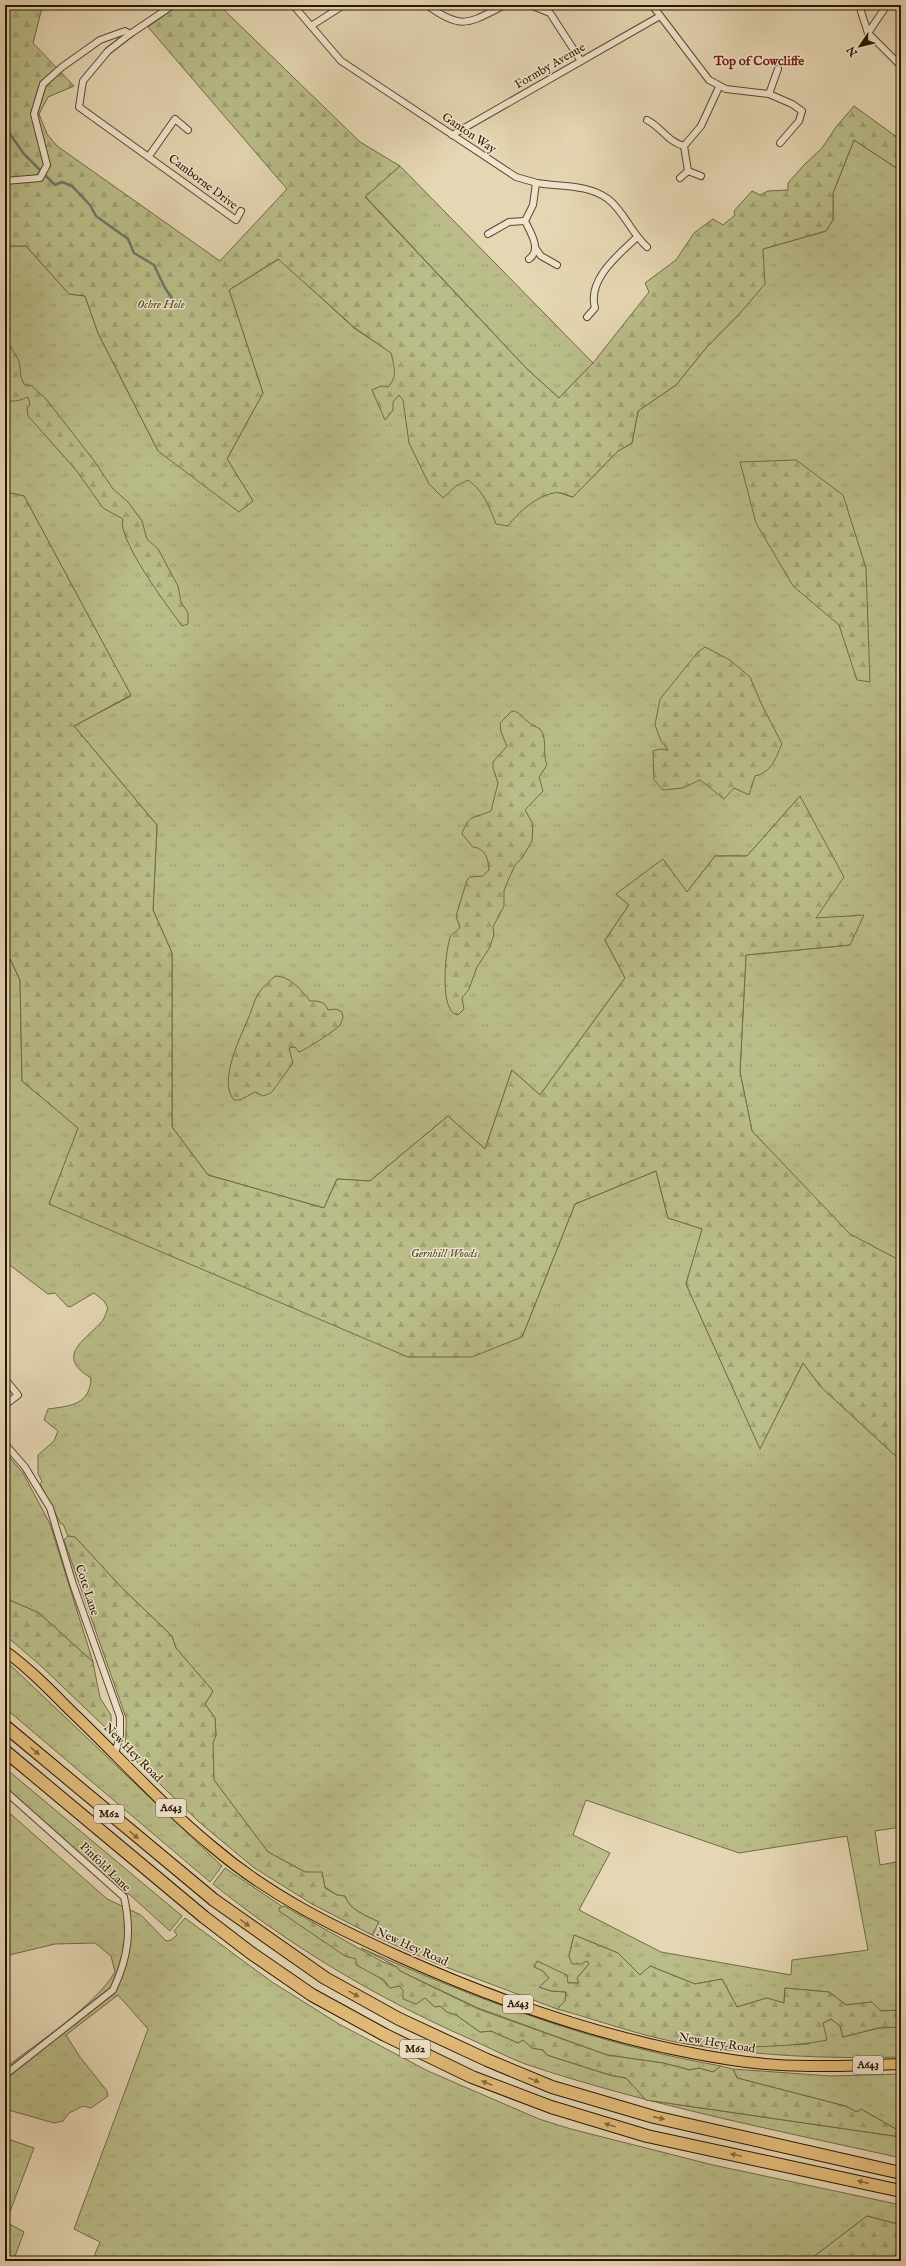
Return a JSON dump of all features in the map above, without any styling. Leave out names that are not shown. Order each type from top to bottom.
[{"type":"highway","name":"M62","points":[[5,1726],[214,1900],[325,1978],[399,2019],[486,2060],[552,2087],[654,2117],[901,2173]]},
{"type":"highway","name":"M62","points":[[5,1751],[204,1917],[251,1953],[312,1995],[385,2035],[472,2077],[551,2107],[648,2136],[901,2191]]},
{"type":"main road","name":"New Hey Road","points":[[5,1651],[39,1680],[210,1845],[284,1899],[380,1948],[483,1991],[602,2032],[702,2055],[733,2060],[800,2066],[834,2067],[901,2064]]},
{"type":"street","points":[[5,181],[40,178],[47,165],[34,114],[43,84],[62,67],[100,40],[125,31],[130,34],[173,5]]},
{"type":"street","name":"Ganton Way","points":[[293,5],[341,61],[516,176],[536,183],[587,190],[601,194],[615,205],[636,238],[646,247]]},
{"type":"street","points":[[311,26],[344,5]]},
{"type":"street","points":[[427,5],[450,20],[461,22],[473,21],[505,5]]},
{"type":"street","points":[[530,5],[550,14],[581,61]]},
{"type":"street","points":[[652,5],[701,72],[719,87],[769,94],[802,111],[799,121],[780,143]]},
{"type":"street","points":[[859,5],[868,33],[901,66]]},
{"type":"street","points":[[868,33],[887,5]]},
{"type":"street","name":"Formby Avenue","points":[[452,135],[660,16]]},
{"type":"street","name":"Camborne Drive","points":[[130,34],[108,51],[83,81],[79,107],[236,220],[241,212]]},
{"type":"street","points":[[769,94],[778,69]]},
{"type":"street","points":[[688,171],[684,146],[704,122],[719,87]]},
{"type":"street","points":[[169,115],[188,130]]},
{"type":"street","name":"Camborne Drive","points":[[149,156],[175,120]]},
{"type":"street","points":[[647,120],[659,128],[676,144],[684,146]]},
{"type":"street","points":[[688,171],[701,176]]},
{"type":"street","points":[[680,178],[688,171]]},
{"type":"street","points":[[536,183],[533,205],[525,221],[536,249],[541,256],[557,265]]},
{"type":"street","points":[[488,234],[509,222],[525,221]]},
{"type":"street","points":[[587,317],[595,308],[593,291],[595,284],[614,258],[636,238]]},
{"type":"street","points":[[529,259],[535,255],[536,249]]},
{"type":"street","points":[[595,308],[602,310]]},
{"type":"street","points":[[5,1379],[18,1395],[5,1405]]},
{"type":"street","name":"Cote Lane","points":[[5,1444],[25,1466],[38,1486],[55,1523],[72,1584],[120,1717],[120,1735],[115,1754]]},
{"type":"street","name":"Pinfold Lane","points":[[5,1792],[124,1898],[129,1926],[125,1956],[114,1990],[5,2075]]},
{"type":"green space","name":"Ochre Hole","points":[[5,5],[45,5],[42,8],[33,43],[74,86],[48,97],[39,114],[47,134],[57,146],[220,261],[287,189],[148,27],[179,5],[219,5],[360,142],[400,166],[365,197],[526,368],[559,398],[593,363],[649,292],[645,283],[676,260],[694,233],[713,219],[723,225],[735,215],[734,211],[752,191],[760,195],[768,191],[788,190],[788,183],[822,148],[836,127],[854,106],[901,140],[901,171],[854,140],[833,193],[833,220],[826,231],[763,249],[765,284],[742,311],[706,348],[676,385],[638,411],[632,443],[618,451],[573,497],[556,493],[541,497],[522,510],[508,526],[496,524],[482,494],[474,484],[468,480],[456,486],[443,498],[429,484],[409,443],[403,400],[399,395],[393,402],[393,410],[385,420],[372,390],[381,386],[388,387],[391,383],[394,371],[391,353],[355,328],[278,259],[229,290],[263,393],[227,459],[253,501],[239,512],[158,451],[98,333],[85,296],[69,294],[26,246],[5,246]]},
{"type":"green space","points":[[854,140],[901,171],[901,1261],[850,1235],[752,1131],[740,1072],[746,955],[850,945],[815,919],[800,796],[747,856],[715,856],[687,892],[616,894],[629,905],[605,940],[625,978],[540,1095],[512,1070],[485,1149],[448,1116],[370,1181],[337,1179],[324,1208],[208,1175],[172,1127],[172,953],[153,910],[157,825],[74,726],[131,696],[24,496],[5,492],[5,246],[26,246],[69,294],[85,296],[98,333],[158,451],[253,501],[227,459],[263,393],[229,290],[279,259],[355,329],[447,389],[544,488],[573,497],[618,451],[632,443],[638,411],[676,385],[706,348],[742,311],[763,249],[826,231],[833,220],[833,193]]},
{"type":"green space","points":[[400,166],[593,363],[559,398],[526,368],[365,196]]},
{"type":"green space","points":[[5,337],[19,361],[21,377],[24,384],[32,386],[47,400],[95,462],[113,489],[128,502],[142,521],[147,539],[158,549],[178,586],[181,602],[188,613],[188,624],[182,626],[145,573],[127,541],[123,528],[123,519],[103,508],[76,470],[28,416],[27,408],[30,404],[28,397],[13,401],[5,398]]},
{"type":"green space","points":[[796,460],[843,495],[866,568],[870,682],[857,680],[839,625],[793,586],[756,523],[740,462]]},
{"type":"green space","name":"Gernhill Woods","points":[[5,492],[24,496],[131,695],[74,726],[157,825],[153,910],[172,953],[172,1127],[208,1175],[324,1208],[337,1179],[370,1181],[448,1116],[485,1149],[512,1070],[540,1095],[625,978],[605,940],[629,905],[616,894],[663,859],[687,892],[715,856],[747,856],[800,796],[844,877],[816,918],[864,915],[850,945],[746,955],[740,1072],[752,1131],[850,1234],[901,1261],[901,1461],[821,1387],[803,1363],[760,1449],[686,1284],[702,1229],[668,1218],[656,1171],[575,1204],[522,1337],[472,1357],[408,1357],[49,1204],[78,1128],[22,1081],[20,980],[5,948]]},
{"type":"green space","points":[[705,647],[730,660],[750,677],[761,703],[782,744],[775,760],[769,768],[761,774],[755,776],[749,795],[734,788],[724,799],[700,780],[683,788],[663,790],[654,780],[653,751],[660,749],[668,750],[661,741],[655,725],[660,699],[698,652]]},
{"type":"green space","points":[[512,711],[519,713],[530,724],[540,729],[544,737],[547,765],[539,777],[543,791],[525,810],[533,824],[532,841],[522,858],[515,865],[504,890],[504,906],[493,927],[494,934],[490,947],[477,967],[469,989],[462,998],[464,1009],[458,1015],[452,1012],[448,1004],[446,994],[445,968],[448,946],[451,936],[460,927],[456,916],[467,880],[470,877],[483,876],[489,870],[487,858],[484,852],[473,847],[462,834],[470,820],[491,811],[498,783],[493,768],[493,762],[507,746],[501,732],[500,723]]},
{"type":"green space","points":[[5,948],[20,980],[22,1081],[79,1128],[49,1204],[522,1337],[575,1204],[656,1171],[668,1218],[703,1229],[686,1284],[760,1448],[803,1363],[821,1387],[901,1461],[901,1827],[875,1831],[880,1865],[901,1861],[901,1990],[896,1991],[901,1993],[901,2010],[881,2011],[872,2002],[846,2005],[829,1992],[785,1988],[784,2003],[767,1998],[737,2007],[722,1979],[695,1984],[650,1966],[640,1976],[618,1953],[574,1935],[569,1956],[587,1961],[589,1964],[577,1978],[579,1983],[568,1983],[538,1961],[534,1966],[543,1971],[550,1979],[539,1987],[551,1991],[566,1992],[565,2001],[557,2009],[435,1963],[372,1935],[379,1922],[354,1909],[347,1901],[345,1896],[337,1895],[325,1887],[322,1873],[305,1872],[268,1852],[214,1780],[212,1743],[216,1735],[215,1718],[205,1704],[213,1691],[176,1648],[172,1636],[121,1587],[75,1537],[68,1536],[63,1524],[61,1524],[40,1484],[42,1481],[38,1474],[38,1455],[54,1441],[58,1431],[44,1420],[48,1409],[71,1405],[83,1399],[87,1394],[90,1387],[91,1378],[80,1370],[75,1362],[74,1355],[82,1341],[103,1320],[108,1308],[104,1301],[94,1293],[70,1307],[67,1306],[55,1293],[48,1294],[7,1263],[5,1264]],"holes":[[[586,1800],[739,1853],[847,1836],[868,1950],[792,1960],[791,1975],[661,1952],[579,1910],[610,1853],[573,1835]]]},
{"type":"green space","points":[[275,976],[286,978],[299,988],[310,1001],[318,1001],[323,1003],[328,1010],[336,1009],[342,1012],[343,1018],[337,1028],[299,1052],[295,1047],[289,1048],[293,1063],[271,1093],[263,1096],[255,1092],[240,1100],[234,1100],[230,1092],[228,1082],[232,1060],[258,994]]},
{"type":"green space","points":[[5,1452],[23,1473],[50,1524],[93,1662],[39,1613],[5,1598]]},
{"type":"green space","points":[[68,1536],[75,1537],[121,1587],[172,1636],[176,1648],[213,1691],[205,1704],[215,1718],[216,1735],[213,1743],[214,1780],[268,1852],[305,1872],[322,1872],[325,1888],[337,1895],[345,1896],[347,1901],[354,1909],[379,1922],[372,1935],[312,1904],[253,1867],[199,1822],[127,1752],[126,1718],[64,1540]]},
{"type":"green space","points":[[5,1598],[39,1613],[93,1662],[100,1698],[111,1715],[111,1729],[108,1730],[40,1665],[5,1635]]},
{"type":"green space","points":[[5,1660],[222,1866],[210,1882],[5,1708]]},
{"type":"green space","points":[[5,1768],[182,1916],[170,1931],[129,1894],[123,1893],[5,1787]]},
{"type":"green space","points":[[5,1809],[107,1899],[141,1915],[166,1941],[171,1940],[177,1935],[174,1931],[185,1918],[272,1982],[339,2024],[428,2071],[539,2119],[571,2129],[713,2165],[901,2205],[901,2225],[867,2216],[808,2261],[92,2261],[100,2242],[74,2229],[148,2029],[118,1995],[66,2035],[80,2057],[107,2091],[108,2096],[91,2108],[83,2106],[69,2113],[63,2121],[54,2123],[5,2109],[5,2068],[80,2011],[106,1985],[115,1972],[111,1956],[95,1943],[55,1944],[5,1956]]},
{"type":"green space","points":[[225,1868],[283,1907],[280,1911],[326,1943],[333,1946],[344,1955],[360,1961],[390,1988],[399,1986],[403,1990],[425,1998],[435,2007],[440,2006],[447,2012],[456,2015],[480,2032],[491,2031],[518,2043],[523,2040],[532,2048],[543,2050],[547,2055],[609,2075],[626,2078],[645,2099],[571,2079],[525,2064],[402,2007],[369,1989],[273,1929],[213,1884]]},
{"type":"green space","points":[[284,1906],[383,1962],[397,1967],[400,1971],[478,2009],[607,2055],[663,2063],[690,2070],[699,2068],[713,2072],[721,2066],[733,2069],[737,2078],[845,2106],[857,2112],[861,2109],[901,2132],[901,2137],[646,2100],[626,2078],[610,2075],[547,2055],[543,2050],[532,2048],[523,2040],[518,2043],[491,2031],[480,2032],[456,2015],[447,2012],[440,2006],[435,2007],[425,1998],[416,2004],[403,1999],[403,1990],[399,1986],[390,1988],[384,1980],[356,1965],[356,1959],[345,1956],[279,1911],[279,1908]]},
{"type":"green space","points":[[574,1935],[618,1953],[640,1975],[650,1966],[695,1984],[722,1979],[737,2007],[767,1998],[784,2003],[785,1988],[829,1992],[846,2005],[872,2002],[881,2011],[901,2010],[901,2027],[878,2028],[843,2037],[840,2026],[831,2019],[823,2023],[827,2040],[794,2045],[754,2047],[681,2043],[635,2032],[557,2009],[565,2001],[566,1992],[551,1991],[539,1987],[549,1978],[543,1971],[534,1967],[537,1961],[567,1975],[568,1983],[579,1983],[577,1978],[589,1964],[587,1961],[581,1964],[572,1964],[569,1956]]},
{"type":"green space","points":[[361,1948],[493,2002],[583,2033],[674,2057],[721,2066],[713,2072],[699,2068],[690,2070],[663,2063],[607,2055],[478,2008],[400,1971],[388,1962]]},
{"type":"green space","points":[[831,2019],[840,2026],[843,2037],[878,2028],[901,2027],[901,2057],[791,2056],[736,2051],[681,2043],[730,2046],[809,2044],[823,2023]]},
{"type":"green space","points":[[733,2069],[831,2076],[901,2074],[901,2132],[861,2109],[857,2112],[845,2106],[737,2078]]},
{"type":"green space","points":[[651,2101],[901,2137],[901,2158],[759,2127]]},
{"type":"green space","points":[[5,2138],[34,2148],[6,2222],[24,2232],[14,2259],[20,2261],[5,2261]]},
{"type":"green space","points":[[867,2216],[901,2225],[901,2261],[808,2261]]},
{"type":"waterway","points":[[5,127],[24,154],[55,185],[62,182],[72,186],[90,205],[96,216],[128,239],[134,253],[154,265],[165,288],[178,308]]},
{"type":"district","name":"Top of Cowcliffe","points":[[759,61]]}]
